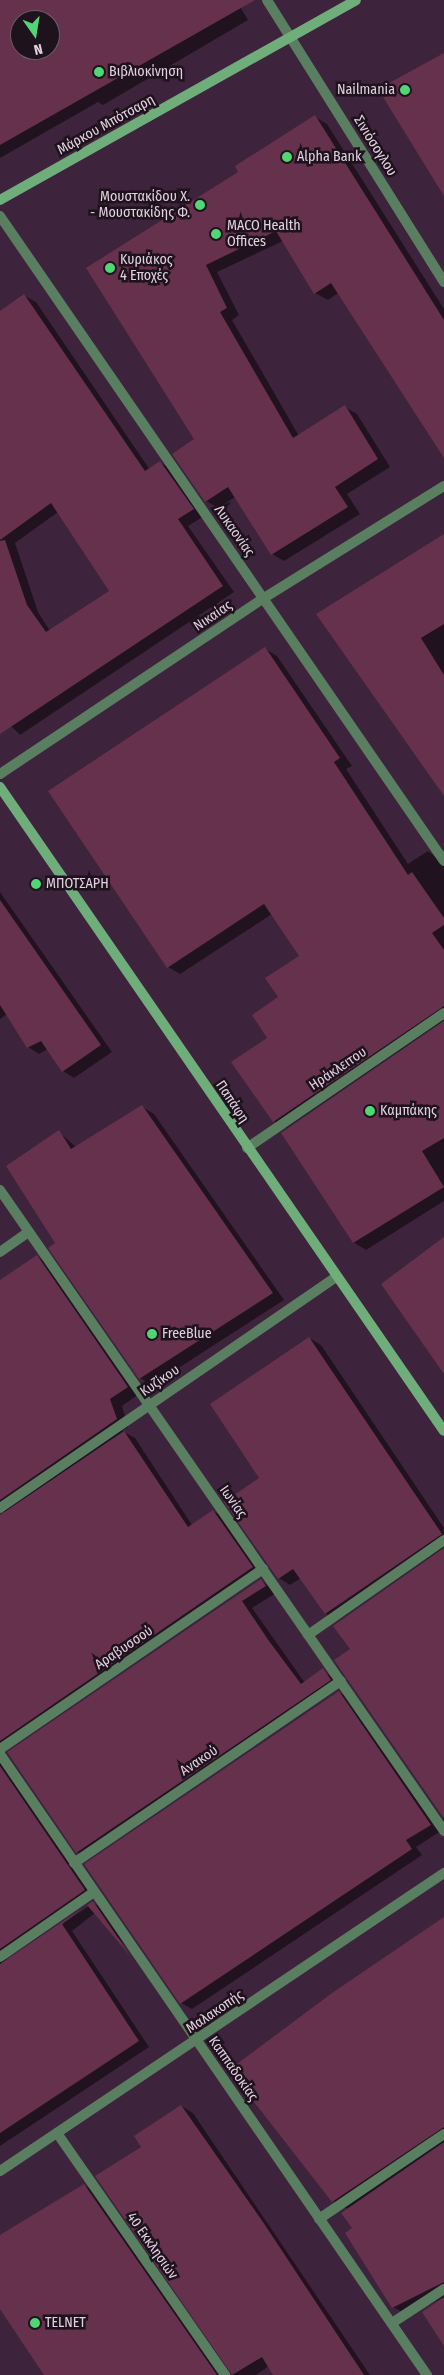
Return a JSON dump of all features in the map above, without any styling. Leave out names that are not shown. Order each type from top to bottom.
[{"type":"main road","name":"Μάρκου Μπότσαρη","points":[[0,200],[356,0]]},
{"type":"main road","name":"Παπάφη","points":[[0,787],[247,1148],[444,1431]]},
{"type":"street","name":"Σινιόσογλου","points":[[267,0],[444,282]]},
{"type":"street","name":"Λυκαονίας","points":[[0,216],[444,861]]},
{"type":"street","name":"Νικαίας","points":[[0,774],[264,598],[444,486]]},
{"type":"street","name":"Ηράκλειτου","points":[[247,1148],[444,1013]]},
{"type":"street","name":"Ιωνίας","points":[[0,1190],[444,1830]]},
{"type":"street","points":[[0,1252],[29,1232]]},
{"type":"street","name":"Κυζίκου","points":[[0,1508],[336,1277]]},
{"type":"street","points":[[308,1635],[444,1540]]},
{"type":"street","name":"Αραβυσσού","points":[[0,1749],[263,1570]]},
{"type":"street","name":"Ανακού","points":[[74,1863],[341,1681]]},
{"type":"street","name":"Καππαδοκίας","points":[[0,1754],[427,2375]]},
{"type":"street","name":"Μαλακοπής","points":[[0,2171],[197,2041],[444,1873]]},
{"type":"street","points":[[0,1957],[94,1892]]},
{"type":"street","name":"40 Εκκλησιών","points":[[57,2133],[225,2375]]},
{"type":"street","points":[[319,2219],[444,2134]]},
{"type":"street","points":[[392,2324],[444,2289]]},
{"type":"building","points":[[0,0],[255,0],[0,145]]},
{"type":"building","points":[[444,53],[444,196],[378,89]]},
{"type":"building","points":[[315,115],[444,320],[444,458],[331,283],[314,294],[276,231],[206,265],[227,308],[220,312],[293,438],[345,405],[378,459],[335,487],[348,507],[271,555],[228,487],[205,502],[172,454],[194,439],[86,268],[238,172],[235,166]]},
{"type":"building","points":[[24,294],[145,471],[160,461],[194,509],[178,519],[223,586],[0,734],[0,541],[5,540],[27,605],[46,632],[109,591],[51,503],[0,540],[0,311]]},
{"type":"building","points":[[444,534],[444,624],[421,638],[444,675],[444,796],[316,614]]},
{"type":"building","points":[[265,647],[340,758],[334,762],[408,875],[412,872],[444,918],[444,925],[432,933],[444,950],[444,1006],[273,1122],[231,1062],[267,1038],[252,1015],[278,997],[265,978],[299,956],[264,904],[167,968],[48,791]]},
{"type":"building","points":[[0,900],[101,1045],[62,1072],[41,1041],[27,1048],[0,1005]]},
{"type":"building","points":[[444,1021],[444,1138],[422,1151],[444,1187],[353,1243],[281,1133]]},
{"type":"building","points":[[142,1105],[273,1293],[139,1379],[48,1248],[55,1243],[6,1166],[59,1130],[71,1149]]},
{"type":"building","points":[[444,1237],[444,1374],[381,1284]]},
{"type":"building","points":[[37,1255],[128,1387],[110,1399],[117,1419],[0,1500],[0,1280]]},
{"type":"building","points":[[309,1337],[442,1534],[325,1614],[293,1569],[278,1579],[224,1502],[259,1478],[210,1404]]},
{"type":"building","points":[[124,1431],[188,1527],[213,1510],[253,1567],[0,1741],[0,1515]]},
{"type":"building","points":[[444,1548],[443,1817],[334,1660],[350,1649],[333,1626]]},
{"type":"building","points":[[261,1579],[266,1586],[242,1601],[269,1641],[301,1684],[323,1668],[331,1680],[76,1853],[7,1752]]},
{"type":"building","points":[[339,1691],[431,1825],[406,1840],[412,1849],[180,2004],[84,1864]]},
{"type":"building","points":[[0,1766],[85,1890],[0,1949]]},
{"type":"building","points":[[93,1901],[131,1957],[87,1905]]},
{"type":"building","points":[[86,1906],[62,1924],[139,2041],[0,2133],[0,1964]]},
{"type":"building","points":[[444,1917],[444,2127],[332,2202],[229,2070],[332,1993]]},
{"type":"building","points":[[181,2105],[263,2222],[364,2375],[273,2375],[262,2357],[232,2375],[95,2176],[141,2147],[134,2136]]},
{"type":"building","points":[[444,2142],[444,2282],[392,2308],[345,2233],[352,2228],[341,2213]]},
{"type":"building","points":[[84,2184],[217,2375],[44,2375],[0,2309],[0,2235]]},
{"type":"building","points":[[444,2297],[444,2346],[422,2312]]},
{"type":"place","name":"Βιβλιοκίνηση","points":[[99,72]]},
{"type":"place","name":"Nailmania","points":[[405,90]]},
{"type":"place","name":"Alpha Bank","points":[[287,157]]},
{"type":"place","name":"Μουστακίδου Χ. - Μουστακίδης Φ.","points":[[200,205]]},
{"type":"place","name":"MACO Health Offices","points":[[216,234]]},
{"type":"place","name":"Κυριάκος 4 Εποχές","points":[[110,268]]},
{"type":"place","name":"ΜΠΟΤΣΑΡΗ","points":[[36,884]]},
{"type":"place","name":"Καμπάκης","points":[[370,1111]]},
{"type":"place","name":"FreeBlue","points":[[152,1334]]},
{"type":"place","name":"TELNET","points":[[35,2323]]}]
